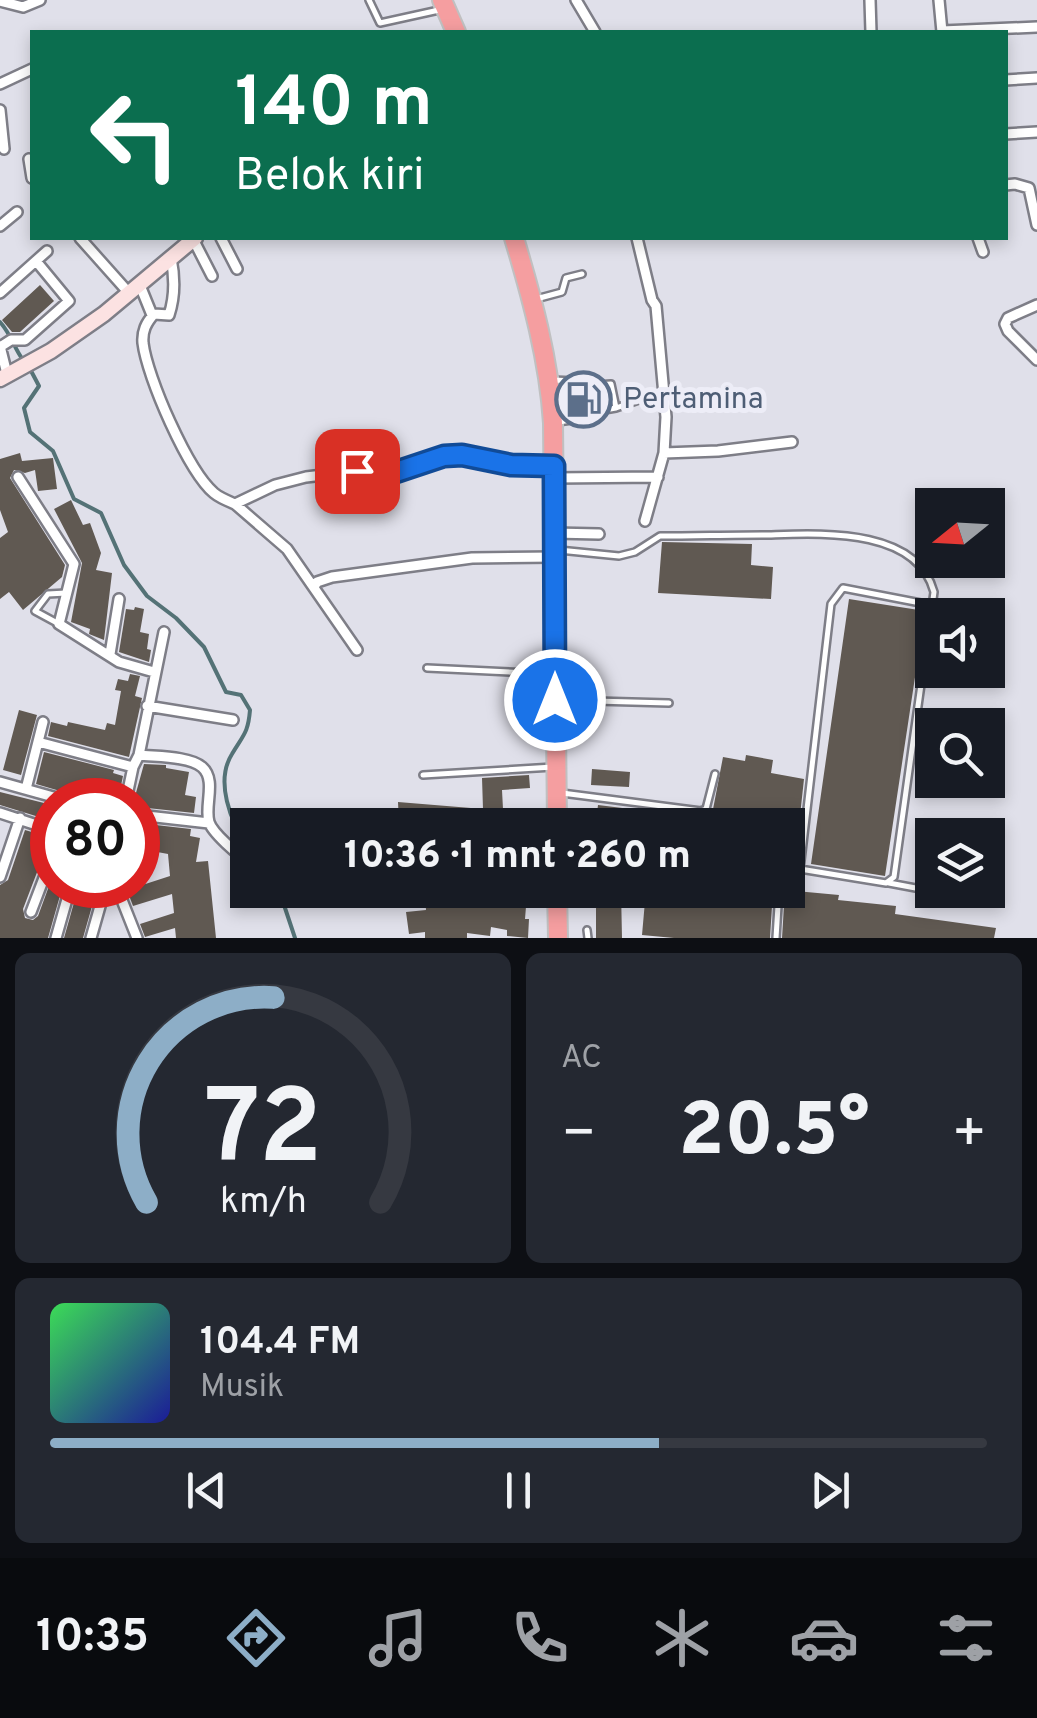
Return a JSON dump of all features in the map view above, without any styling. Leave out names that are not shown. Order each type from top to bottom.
[{"type":"highway","points":[[506,240],[524,302],[533,309]]},
{"type":"highway","points":[[515,240],[550,380],[554,422],[556,808]]},
{"type":"highway","points":[[558,908],[558,938]]},
{"type":"street","points":[[0,2],[24,7],[40,0]]},
{"type":"street","points":[[576,0],[594,30]]},
{"type":"street","points":[[870,0],[871,30]]},
{"type":"street","points":[[940,0],[942,30]]},
{"type":"street","points":[[980,30],[1037,27]]},
{"type":"street","points":[[0,84],[30,70]]},
{"type":"street","points":[[1008,80],[1037,78]]},
{"type":"street","points":[[0,110],[4,150]]},
{"type":"street","points":[[1008,134],[1037,132]]},
{"type":"street","points":[[1008,185],[1029,188],[1037,225]]},
{"type":"street","points":[[0,226],[17,212]]},
{"type":"street","points":[[82,240],[134,288],[152,315]]},
{"type":"street","points":[[36,261],[69,300],[15,341],[0,347],[3,376],[104,314],[191,240]]},
{"type":"street","points":[[195,240],[212,276]]},
{"type":"street","points":[[222,240],[237,269]]},
{"type":"street","points":[[637,240],[656,306],[666,417],[664,453],[645,521]]},
{"type":"street","points":[[979,240],[982,252]]},
{"type":"street","points":[[0,294],[47,251]]},
{"type":"street","points":[[152,315],[169,316],[172,307],[174,280],[170,256]]},
{"type":"street","points":[[1037,305],[1008,318],[1005,324],[1037,360]]},
{"type":"street","points":[[152,315],[144,329],[143,342],[172,429],[206,484],[277,536],[356,650]]},
{"type":"street","points":[[664,453],[718,452],[792,442]]},
{"type":"street","points":[[235,504],[276,485],[306,477],[357,471],[393,473],[444,456],[462,455],[554,472],[658,477]]},
{"type":"street","points":[[18,478],[72,558],[74,570],[59,624],[120,662],[154,672]]},
{"type":"street","points":[[314,588],[320,580],[554,547],[599,534]]},
{"type":"street","points":[[110,654],[119,598]]},
{"type":"street","points":[[131,778],[139,755],[164,632]]},
{"type":"street","points":[[146,706],[232,720]]},
{"type":"street","points":[[26,789],[43,722]]},
{"type":"street","points":[[38,742],[133,767]]},
{"type":"street","points":[[139,755],[192,762],[203,768],[208,778],[209,822],[230,849]]},
{"type":"street","points":[[0,782],[30,790]]},
{"type":"street","points":[[0,812],[30,822]]},
{"type":"street","points":[[160,817],[209,822]]},
{"type":"street","points":[[0,877],[20,818]]},
{"type":"street","points":[[30,912],[32,908]]},
{"type":"street","points":[[56,938],[64,908]]},
{"type":"street","points":[[91,938],[99,908]]},
{"type":"street","points":[[125,908],[137,938]]},
{"type":"lane","points":[[368,0],[380,23],[445,14]]},
{"type":"lane","points":[[533,309],[562,292],[566,278],[582,274]]},
{"type":"lane","points":[[550,380],[564,379],[583,389],[612,384],[616,408]]},
{"type":"lane","points":[[554,422],[579,420],[587,410],[616,408],[650,396]]},
{"type":"lane","points":[[554,547],[619,556],[635,552],[660,536],[840,534],[881,542],[913,560],[930,580],[933,598]]},
{"type":"lane","points":[[805,828],[836,594],[842,588],[915,602]]},
{"type":"lane","points":[[59,624],[35,612],[48,594],[68,593]]},
{"type":"lane","points":[[427,668],[554,674]]},
{"type":"lane","points":[[886,883],[894,877],[920,688]]},
{"type":"lane","points":[[555,700],[669,702]]},
{"type":"lane","points":[[423,774],[556,766]]},
{"type":"lane","points":[[556,793],[701,811],[706,809],[715,774]]},
{"type":"lane","points":[[805,870],[915,888]]},
{"type":"lane","points":[[776,938],[778,908]]},
{"type":"lane","points":[[587,930],[588,938]]},
{"type":"building","points":[[40,285],[54,301],[20,332],[12,332],[2,320]]},
{"type":"building","points":[[20,453],[22,461],[53,458],[57,489],[38,491],[35,470],[14,470],[10,478],[65,565],[62,577],[23,610],[9,592],[0,599],[0,538],[8,532],[0,510],[0,459]]},
{"type":"building","points":[[71,500],[83,525],[90,523],[101,553],[96,570],[112,573],[104,640],[71,622],[82,563],[54,509]]},
{"type":"building","points":[[662,542],[752,544],[751,565],[773,567],[771,599],[658,593]]},
{"type":"building","points":[[849,599],[915,609],[915,677],[885,876],[811,864]]},
{"type":"building","points":[[126,609],[144,609],[140,632],[149,634],[149,662],[119,652]]},
{"type":"building","points":[[130,674],[140,676],[135,696],[142,698],[129,757],[48,736],[51,722],[105,730],[107,723],[115,725],[121,691],[115,690],[118,679],[128,681]]},
{"type":"building","points":[[19,710],[37,715],[21,775],[3,770]]},
{"type":"building","points":[[44,752],[114,770],[113,773],[123,776],[123,778],[38,778]]},
{"type":"building","points":[[746,755],[773,760],[771,773],[804,779],[801,808],[713,808],[723,757],[745,761]]},
{"type":"building","points":[[144,764],[189,772],[185,795],[196,797],[194,813],[160,809],[160,778],[140,778]]},
{"type":"building","points":[[592,769],[630,772],[629,787],[591,785]]},
{"type":"building","points":[[529,775],[530,788],[502,790],[503,808],[483,808],[482,778]]},
{"type":"building","points":[[0,792],[30,800],[30,814],[0,805]]},
{"type":"building","points":[[398,802],[471,808],[398,808]]},
{"type":"building","points":[[160,825],[191,829],[190,836],[200,838],[196,862],[208,861],[216,938],[176,938],[175,928],[145,937],[140,924],[174,913],[172,894],[160,898],[160,879],[170,876],[168,854],[160,852]]},
{"type":"building","points":[[25,830],[30,831],[30,891],[23,909],[25,918],[33,920],[41,908],[56,908],[48,938],[0,938],[0,885],[8,880]]},
{"type":"building","points":[[805,892],[896,906],[895,914],[996,928],[994,938],[782,938],[784,908],[805,908]]},
{"type":"building","points":[[72,908],[91,908],[83,938],[64,938]]},
{"type":"building","points":[[526,908],[528,938],[507,936],[507,930],[491,927],[490,936],[467,933],[467,938],[425,938],[425,932],[409,934],[406,912]]},
{"type":"building","points":[[596,908],[621,908],[622,938],[596,938]]},
{"type":"building","points":[[644,908],[772,908],[770,938],[642,935]]},
{"type":"waterway","points":[[0,322],[23,360]]},
{"type":"waterway","points":[[29,367],[39,386],[24,408],[30,432],[53,451],[74,499],[101,513],[124,565],[147,596],[204,647],[226,692],[241,695],[250,710],[246,729],[227,765],[225,789],[230,810]]},
{"type":"waterway","points":[[285,908],[295,938]]},
{"type":"place","name":"Pertamina","points":[[584,400]]},
{"type":"route","points":[[357,471],[393,473],[444,456],[462,455],[511,465],[554,466],[555,700]]}]
